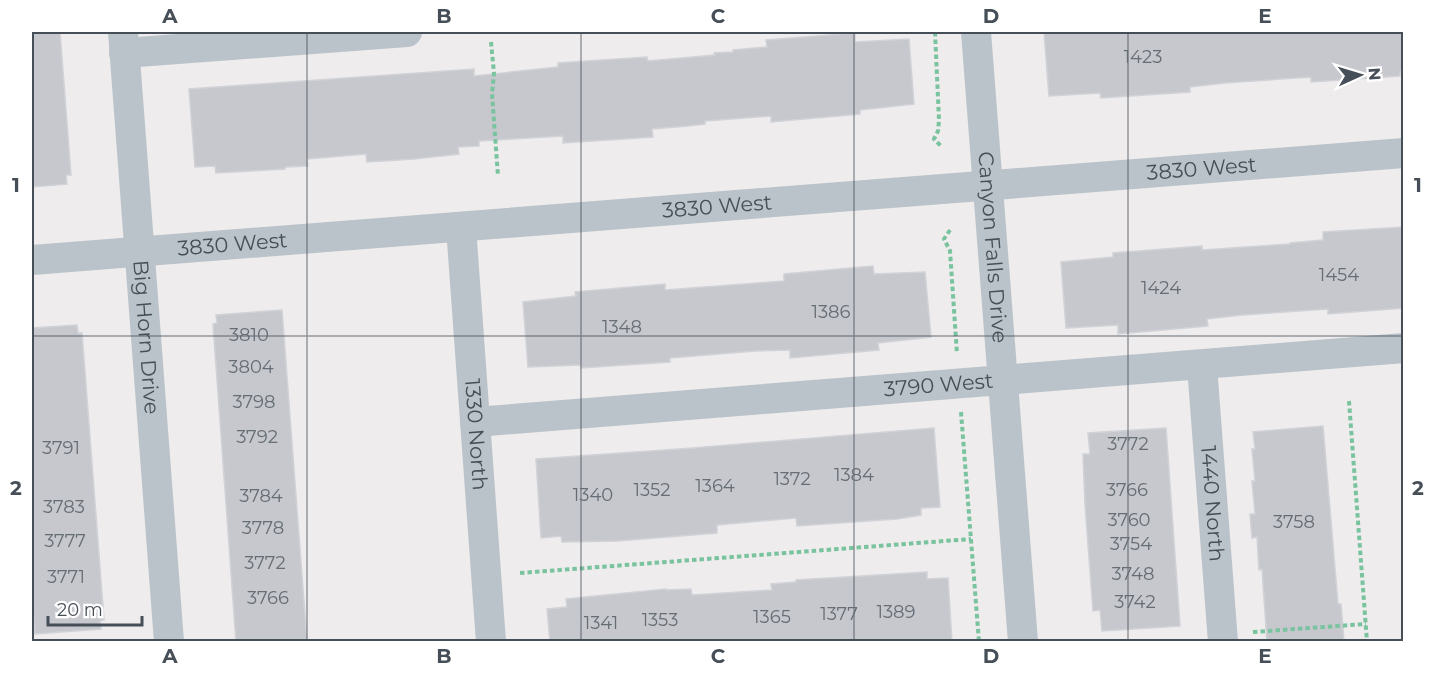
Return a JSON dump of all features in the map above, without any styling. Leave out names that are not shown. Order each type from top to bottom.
[{"type":"street","points":[[123,42],[407,32]]},
{"type":"street","name":"Canyon Falls Drive","points":[[975,32],[1023,642]]},
{"type":"street","name":"Big Horn Drive","points":[[123,42],[169,642]]},
{"type":"street","name":"3830 West","points":[[32,260],[1404,153]]},
{"type":"street","name":"1330 North","points":[[461,227],[491,642]]},
{"type":"street","name":"3790 West","points":[[475,423],[1404,348]]},
{"type":"street","name":"1440 North","points":[[1203,366],[1223,642]]},
{"type":"path","points":[[935,32],[939,120],[938,131],[934,139],[941,146]]},
{"type":"path","points":[[491,42],[498,177]]},
{"type":"path","points":[[950,230],[944,239],[950,251],[979,642]]},
{"type":"path","points":[[1349,400],[1367,642]]},
{"type":"path","points":[[520,573],[971,539]]},
{"type":"path","points":[[1252,632],[1366,624]]},
{"type":"building","points":[[32,32],[60,32],[71,175],[66,175],[67,184],[32,187]]},
{"type":"building","points":[[1044,32],[1404,32],[1404,71],[1400,71],[1400,76],[1311,82],[1311,77],[1225,83],[1190,87],[1190,92],[1101,98],[1100,93],[1049,96]]},
{"type":"building","points":[[855,33],[855,42],[909,39],[914,104],[860,110],[860,114],[771,122],[771,116],[705,121],[705,124],[652,129],[653,137],[563,143],[563,136],[479,141],[479,146],[458,147],[459,154],[414,159],[367,162],[366,154],[307,159],[308,166],[285,167],[285,169],[216,173],[215,166],[195,167],[189,89],[474,69],[474,76],[558,67],[558,63],[647,57],[648,61],[715,55],[714,53],[767,47],[766,40]]},
{"type":"building","points":[[1404,227],[1404,308],[1328,314],[1328,309],[1242,315],[1207,319],[1208,326],[1118,334],[1118,325],[1066,328],[1061,262],[1113,257],[1113,253],[1202,246],[1202,250],[1290,244],[1323,240],[1323,232]]},
{"type":"building","points":[[873,266],[874,274],[925,272],[931,337],[878,343],[879,350],[790,358],[790,350],[755,351],[670,358],[670,362],[581,368],[581,365],[528,367],[523,302],[576,296],[575,292],[665,284],[665,290],[784,281],[784,274]]},
{"type":"building","points":[[282,310],[307,642],[236,642],[213,324],[217,323],[216,315]]},
{"type":"building","points":[[77,325],[78,333],[82,333],[104,620],[100,621],[101,629],[35,634],[32,597],[32,328]]},
{"type":"building","points":[[1323,426],[1338,604],[1341,604],[1344,642],[1267,642],[1262,569],[1259,570],[1257,537],[1252,538],[1250,514],[1255,514],[1252,481],[1255,481],[1253,432]]},
{"type":"building","points":[[934,428],[940,507],[921,508],[921,515],[897,519],[797,526],[796,518],[717,525],[717,533],[617,541],[562,542],[561,536],[541,538],[536,459]]},
{"type":"building","points":[[1166,428],[1180,626],[1102,631],[1100,610],[1093,611],[1085,505],[1083,454],[1090,454],[1088,433]]},
{"type":"building","points":[[927,572],[927,579],[948,578],[952,642],[550,642],[547,609],[567,607],[566,599],[666,589],[691,589],[692,595],[772,590],[771,584],[796,582],[796,580]]}]
